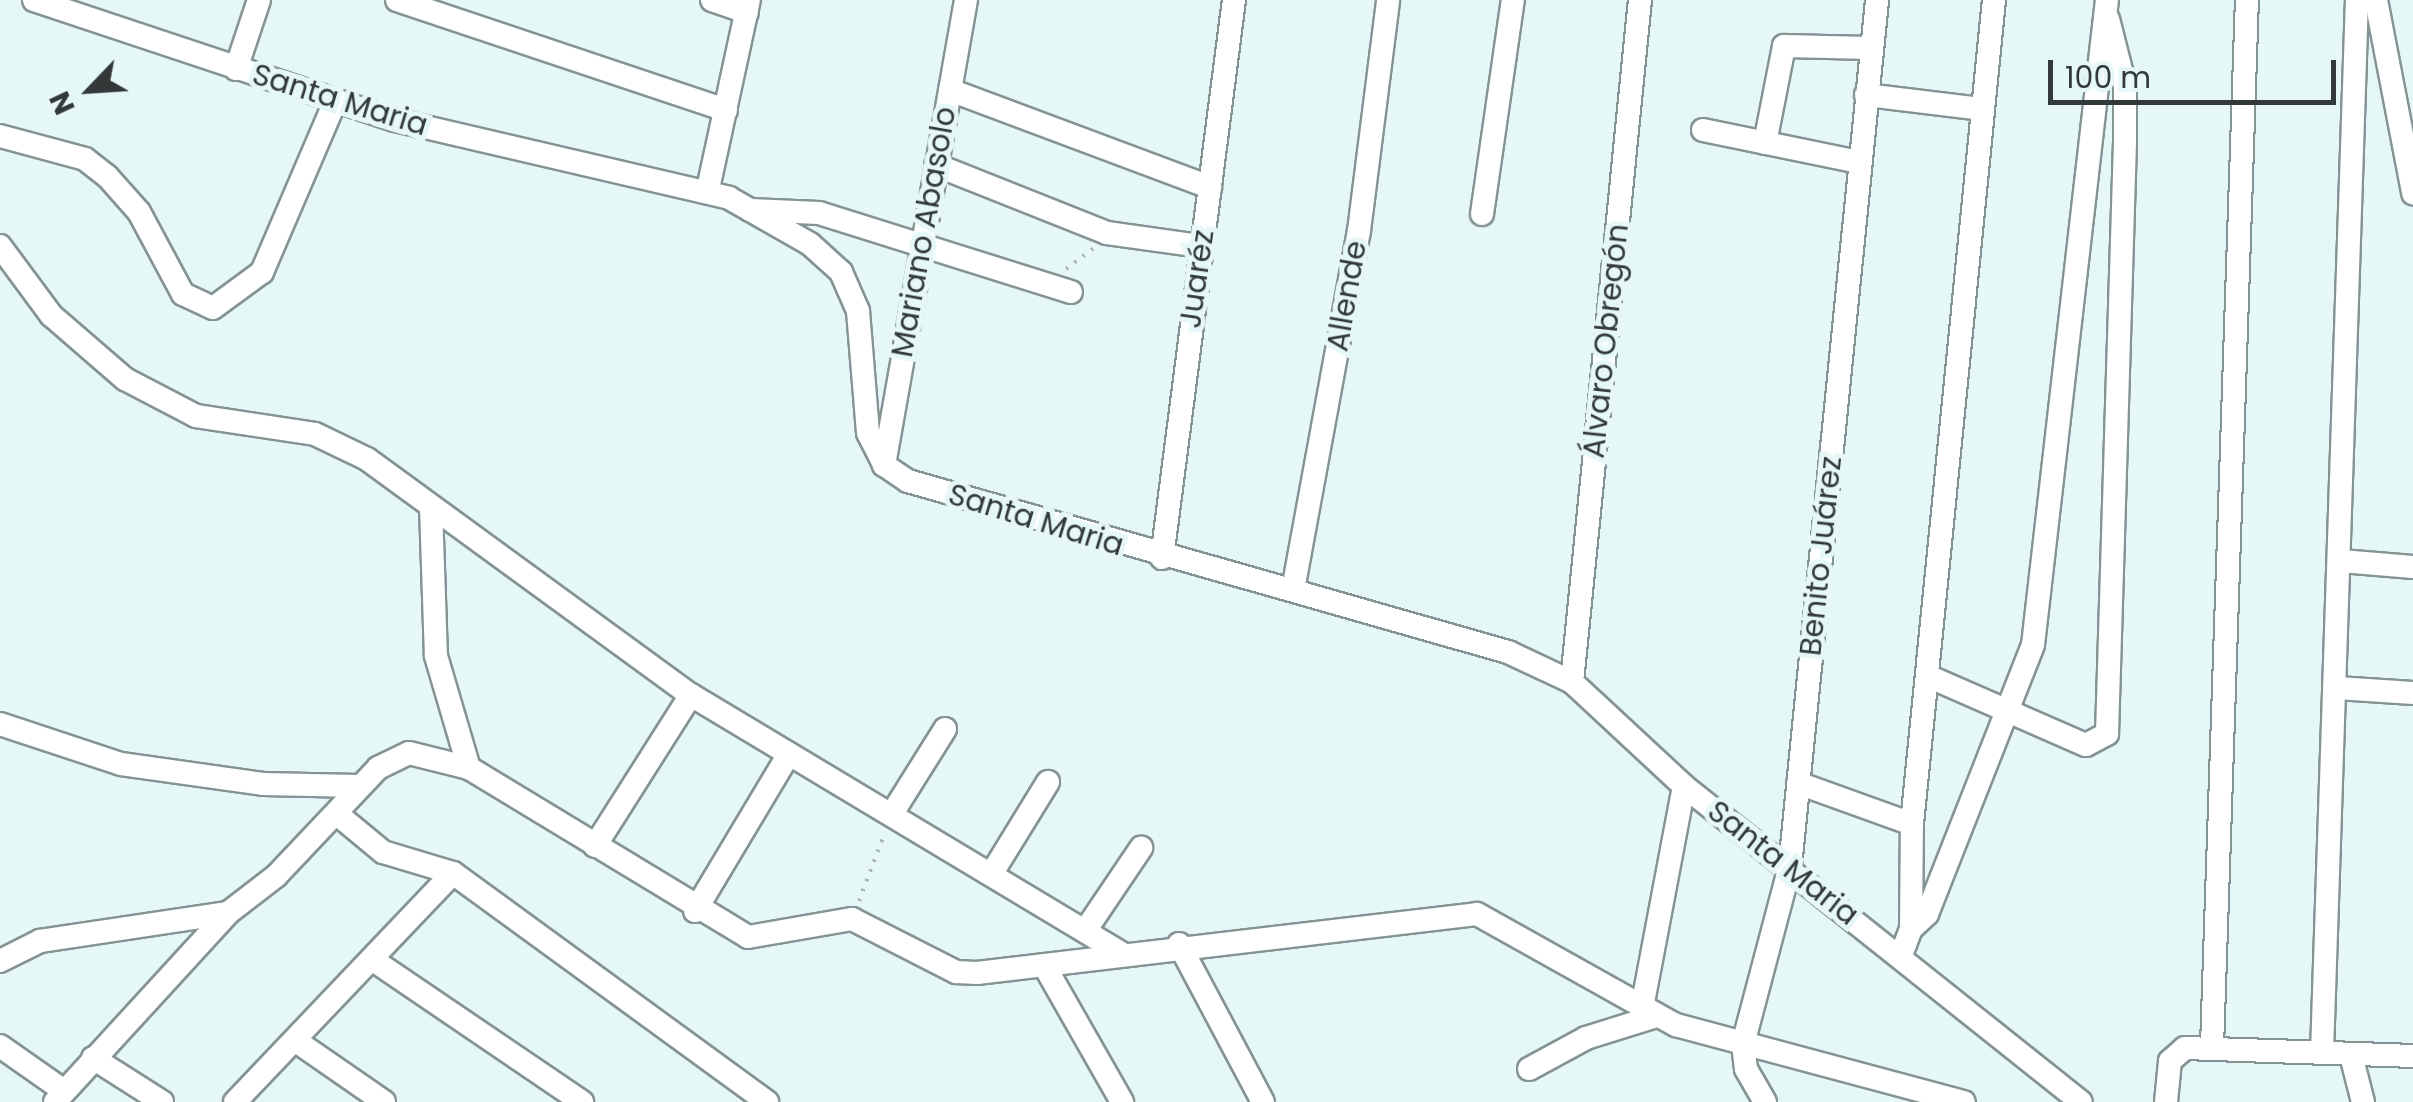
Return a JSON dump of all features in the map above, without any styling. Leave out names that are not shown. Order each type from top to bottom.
[{"type":"street","name":"Santa Maria","points":[[34,0],[335,102],[708,189],[827,256],[852,290],[868,433],[884,465],[908,481],[1162,558],[1293,590],[1508,652],[1572,682],[1684,786],[1790,866],[2082,1102]]},
{"type":"street","points":[[236,69],[259,0]]},
{"type":"street","points":[[396,0],[726,110]]},
{"type":"street","points":[[708,189],[748,6],[712,0]]},
{"type":"street","name":"Mariano Abasolo","points":[[884,465],[966,0]]},
{"type":"street","name":"Juaréz","points":[[1162,558],[1234,0]]},
{"type":"street","name":"Allende","points":[[1293,590],[1358,231],[1388,0]]},
{"type":"street","points":[[1482,214],[1512,0]]},
{"type":"street","name":"Álvaro Obregón","points":[[1572,682],[1640,0]]},
{"type":"street","name":"Benito Juárez","points":[[1743,1044],[1790,866],[1877,0]]},
{"type":"street","points":[[1901,955],[1911,929],[1912,824],[1930,678],[1994,0]]},
{"type":"street","points":[[2212,1047],[2247,0]]},
{"type":"street","points":[[2322,1054],[2357,0]]},
{"type":"street","points":[[2376,0],[2413,194]]},
{"type":"street","points":[[1930,678],[2086,744],[2099,744],[2110,727],[2125,86],[2106,6]]},
{"type":"street","points":[[1911,929],[1927,914],[2033,645],[2048,549],[2106,6]]},
{"type":"street","points":[[1764,142],[1784,46],[1870,48]]},
{"type":"street","points":[[950,90],[1210,187]]},
{"type":"street","points":[[1866,95],[1982,109]]},
{"type":"street","points":[[0,136],[53,147],[96,167],[139,212],[184,294],[212,308],[262,272],[335,102]]},
{"type":"street","points":[[1703,130],[1859,162]]},
{"type":"street","points":[[936,165],[1107,233],[1201,246]]},
{"type":"street","points":[[747,210],[819,213],[920,250],[1070,292]]},
{"type":"street","points":[[0,246],[50,315],[125,378],[222,424],[315,434],[388,471],[431,508],[691,695],[1087,928],[1121,953]]},
{"type":"street","points":[[431,508],[436,656],[469,768]]},
{"type":"street","points":[[2341,560],[2413,567]]},
{"type":"street","points":[[2337,688],[2413,693]]},
{"type":"street","points":[[595,846],[691,695]]},
{"type":"street","points":[[0,724],[121,764],[263,784],[359,786]]},
{"type":"street","points":[[893,812],[946,728]]},
{"type":"street","points":[[0,1046],[59,1097],[228,914],[337,814],[359,786],[409,753],[469,768],[695,911],[748,937],[772,939],[852,919],[956,972],[1180,944],[1477,914],[1649,1012],[1743,1044],[1964,1102]]},
{"type":"street","points":[[695,911],[789,754]]},
{"type":"street","points":[[992,873],[1048,782]]},
{"type":"street","points":[[1798,782],[1912,824]]},
{"type":"street","points":[[1649,1012],[1684,786]]},
{"type":"street","points":[[337,814],[383,852],[453,873],[767,1102]]},
{"type":"street","points":[[1087,928],[1141,848]]},
{"type":"street","points":[[235,1102],[453,873]]},
{"type":"street","points":[[0,961],[40,941],[228,914]]},
{"type":"street","points":[[1180,944],[1263,1102]]},
{"type":"street","points":[[374,960],[582,1102]]},
{"type":"street","points":[[1044,964],[1122,1102]]},
{"type":"street","points":[[1529,1068],[1586,1038],[1649,1012]]},
{"type":"street","points":[[296,1041],[384,1102]]},
{"type":"street","points":[[1743,1044],[1746,1069],[1765,1102]]},
{"type":"street","points":[[2166,1102],[2174,1053],[2212,1047],[2413,1056]]},
{"type":"street","points":[[2352,1055],[2363,1102]]},
{"type":"street","points":[[93,1058],[162,1102]]},
{"type":"path","points":[[1046,284],[1107,233]]},
{"type":"path","points":[[852,919],[893,812]]}]
